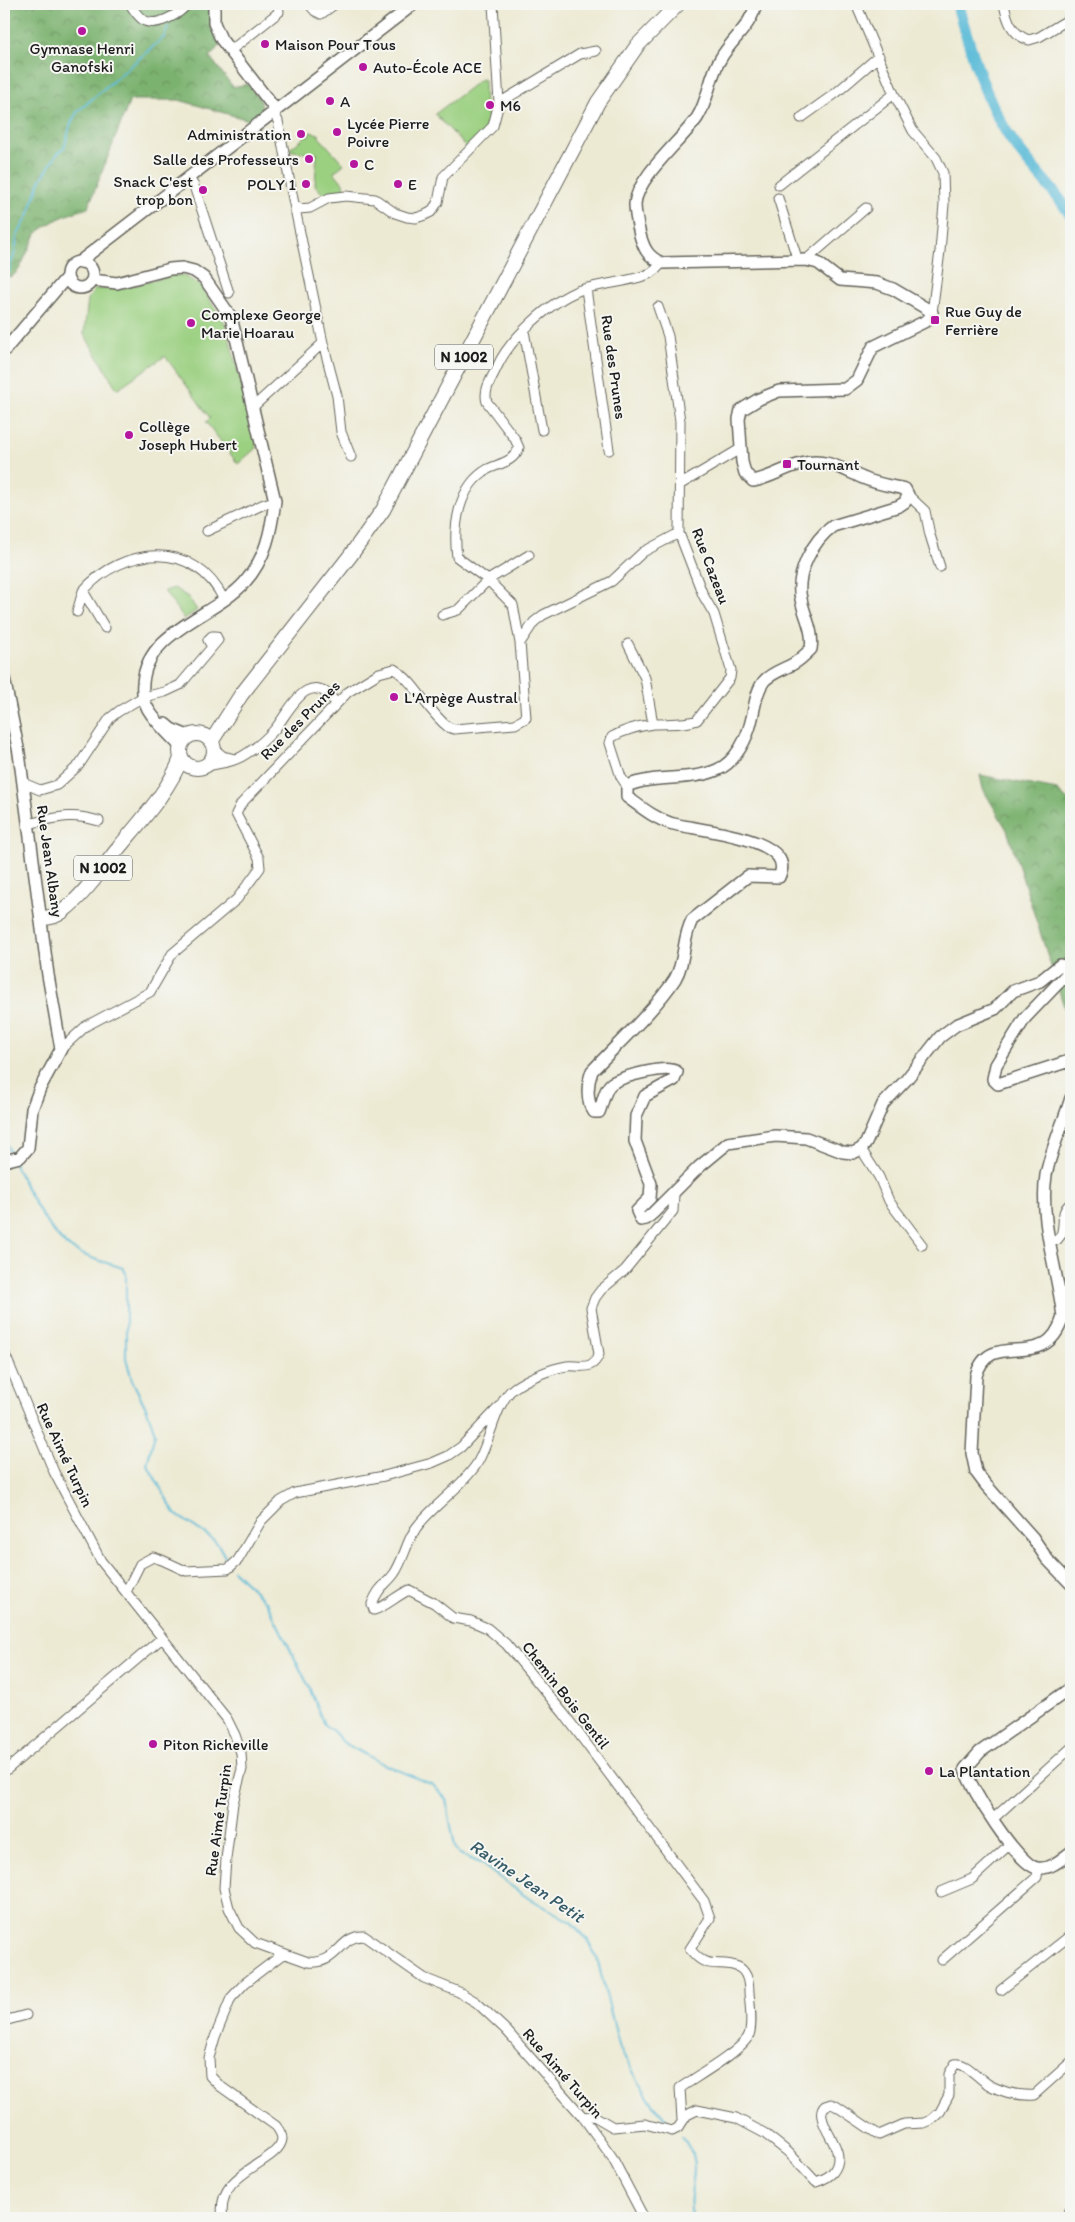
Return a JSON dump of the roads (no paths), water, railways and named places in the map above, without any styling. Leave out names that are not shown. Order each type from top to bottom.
[{"type":"main road","name":"N 1002","points":[[213,746],[241,696],[350,556],[383,510],[598,102],[637,46],[677,6]]},
{"type":"main road","name":"N 1002","points":[[42,918],[51,918],[63,911],[95,878],[154,803],[174,773],[187,744],[241,696]]},
{"type":"main road","points":[[206,737],[213,746],[213,757],[199,767],[188,766],[187,744],[206,737]]},
{"type":"main road","name":"N 1002","points":[[154,803],[199,767]]},
{"type":"street","points":[[130,4],[143,20],[150,22],[178,14],[187,4]]},
{"type":"street","points":[[214,4],[217,32],[274,110],[278,121],[323,343],[337,396],[341,432],[351,457]]},
{"type":"street","points":[[230,51],[279,12],[278,4]]},
{"type":"street","points":[[309,4],[315,11],[321,14],[335,4]]},
{"type":"street","points":[[49,300],[74,288],[86,288],[89,270],[107,241],[274,110],[414,4]]},
{"type":"street","points":[[294,204],[299,209],[304,210],[329,198],[346,196],[375,199],[395,214],[407,217],[416,218],[430,212],[438,202],[443,177],[493,126],[499,103],[494,4]]},
{"type":"street","points":[[756,4],[753,15],[720,58],[699,116],[654,169],[637,197],[636,211],[645,251],[662,263],[802,259],[818,263],[840,280],[877,283],[893,289],[932,313]]},
{"type":"street","points":[[856,4],[894,94],[913,131],[936,158],[943,173],[944,204],[942,232],[932,313],[928,320],[920,326],[874,347],[857,380],[845,390],[779,391],[749,404],[741,410],[739,419],[740,449],[745,472],[754,481],[764,480],[802,463],[823,462],[834,464],[864,479],[905,489],[908,495],[925,510],[930,535],[940,567]]},
{"type":"street","points":[[1004,4],[1006,16],[1011,27],[1019,36],[1029,40],[1039,37],[1071,18]]},
{"type":"street","points":[[499,103],[580,54],[596,51]]},
{"type":"street","points":[[801,118],[836,93],[879,56]]},
{"type":"street","points":[[779,185],[894,94]]},
{"type":"street","points":[[189,178],[194,186],[229,293]]},
{"type":"street","points":[[778,198],[802,259]]},
{"type":"street","points":[[802,259],[866,208]]},
{"type":"street","name":"Rue des Prunes","points":[[6,1161],[20,1156],[28,1148],[32,1108],[37,1094],[61,1049],[86,1026],[150,992],[172,954],[237,899],[260,868],[259,858],[236,814],[241,804],[348,692],[379,673],[394,669],[404,675],[417,694],[448,727],[454,729],[515,724],[526,718],[520,643],[513,605],[488,580],[458,556],[455,538],[456,520],[463,500],[478,476],[516,456],[519,448],[512,434],[487,402],[485,396],[498,363],[524,330],[558,301],[586,289],[652,273],[662,263]]},
{"type":"street","points":[[4,351],[49,300],[66,278],[69,267],[89,270],[108,282],[117,283],[170,269],[182,268],[194,271],[204,278],[231,317],[275,501],[270,533],[263,555],[246,581],[224,600],[180,629],[165,642],[154,657],[146,696],[161,720],[187,744]]},
{"type":"street","points":[[66,278],[74,288]]},
{"type":"street","name":"Rue des Prunes","points":[[586,289],[609,450]]},
{"type":"street","name":"Rue Cazeau","points":[[627,786],[621,777],[610,742],[612,737],[634,728],[653,724],[697,720],[730,678],[731,670],[714,614],[703,595],[679,534],[681,484],[679,465],[680,421],[668,336],[658,307]]},
{"type":"street","points":[[524,330],[542,430]]},
{"type":"street","points":[[253,407],[323,343]]},
{"type":"street","points":[[681,484],[740,449]]},
{"type":"street","points":[[908,495],[905,502],[899,506],[833,526],[820,540],[804,568],[799,586],[800,599],[811,631],[810,649],[795,663],[765,680],[759,690],[748,735],[727,764],[717,770],[696,776],[639,781],[627,786],[627,797],[651,814],[669,823],[723,832],[764,845],[775,853],[781,864],[782,872],[779,877],[748,876],[692,920],[687,930],[682,964],[675,979],[645,1015],[592,1071],[588,1080],[591,1108],[594,1112],[599,1112],[611,1084],[658,1069],[674,1069],[677,1072],[674,1080],[645,1096],[636,1116],[635,1141],[651,1184],[650,1198],[637,1211],[641,1220],[646,1219],[716,1152],[728,1143],[775,1136],[806,1138],[843,1152],[853,1153],[861,1149],[866,1143],[883,1104],[906,1080],[940,1037],[956,1024],[994,1009],[1013,991],[1040,981],[1060,965],[1064,966],[1068,971],[1067,974],[1025,1018],[996,1065],[992,1079],[998,1084],[1066,1062],[1071,1064]]},
{"type":"street","points":[[207,531],[264,504],[275,501]]},
{"type":"street","points":[[520,643],[534,622],[543,615],[612,581],[643,552],[679,534]]},
{"type":"street","points":[[442,615],[458,610],[488,580],[530,555]]},
{"type":"street","points":[[77,612],[83,591],[101,573],[140,558],[168,556],[185,560],[204,571],[217,586],[224,600]]},
{"type":"street","points":[[83,591],[105,628]]},
{"type":"street","points":[[628,644],[645,678],[653,724]]},
{"type":"street","points":[[23,784],[40,790],[57,785],[79,766],[110,718],[146,696],[165,692],[180,685],[212,647]]},
{"type":"street","name":"Rue Jean Albany","points":[[4,678],[11,706],[23,784],[48,974],[61,1049]]},
{"type":"street","points":[[199,767],[238,760],[251,751],[275,729],[296,699],[305,690],[314,688],[322,690],[336,703]]},
{"type":"street","points":[[213,746],[223,756],[238,760]]},
{"type":"street","points":[[28,824],[69,815],[98,820]]},
{"type":"street","points":[[1071,1098],[1046,1175],[1045,1214],[1062,1317],[1058,1332],[1048,1342],[1036,1349],[998,1351],[986,1358],[978,1367],[972,1453],[976,1472],[984,1484],[1033,1538],[1047,1559],[1071,1584]]},
{"type":"street","points":[[861,1149],[878,1177],[889,1201],[922,1245]]},
{"type":"street","name":"Chemin Bois Gentil","points":[[674,1194],[673,1211],[625,1270],[601,1290],[595,1298],[591,1308],[599,1354],[597,1360],[588,1366],[569,1366],[553,1369],[514,1388],[498,1408],[498,1416],[476,1466],[419,1524],[394,1573],[377,1590],[372,1604],[374,1610],[385,1607],[397,1596],[409,1590],[434,1603],[453,1618],[471,1621],[487,1628],[506,1644],[564,1714],[704,1902],[710,1918],[690,1949],[697,1958],[712,1964],[736,1966],[744,1972],[749,1985],[750,2033],[744,2044],[680,2088],[682,2120]]},
{"type":"street","points":[[1050,1242],[1056,1240],[1061,1235],[1063,1213],[1071,1203]]},
{"type":"street","name":"Rue Aimé Turpin","points":[[4,1352],[54,1472],[101,1561],[227,1719],[235,1735],[241,1753],[242,1769],[233,1803],[224,1888],[229,1908],[239,1928],[255,1943],[283,1954],[318,1963],[332,1957],[354,1937],[364,1936],[424,1978],[459,1992],[476,2002],[506,2030],[583,2117],[612,2157],[644,2218]]},
{"type":"street","points":[[126,1592],[140,1564],[153,1557],[186,1571],[230,1567],[261,1521],[281,1502],[295,1493],[384,1476],[440,1460],[461,1447],[498,1408]]},
{"type":"street","points":[[4,1772],[162,1638]]},
{"type":"street","points":[[1071,1688],[980,1752],[965,1769],[969,1781],[993,1819],[1010,1844],[1027,1862],[1038,1868],[1055,1864],[1071,1852]]},
{"type":"street","points":[[993,1819],[1071,1748]]},
{"type":"street","points":[[941,1892],[972,1879],[1010,1844]]},
{"type":"street","points":[[942,1960],[1037,1877],[1038,1868]]},
{"type":"street","points":[[1001,1990],[1071,1936]]},
{"type":"street","points":[[223,2218],[221,2208],[225,2194],[248,2170],[273,2152],[280,2145],[282,2139],[281,2133],[276,2126],[220,2086],[210,2076],[209,2058],[215,2037],[231,1998],[246,1983],[283,1954]]},
{"type":"street","points":[[4,2021],[26,2015]]},
{"type":"street","points":[[583,2117],[594,2116],[613,2126],[645,2124],[672,2131],[678,2128],[687,2114],[702,2110],[736,2118],[770,2138],[788,2152],[816,2182],[831,2174],[837,2166],[836,2148],[822,2117],[824,2106],[831,2104],[836,2106],[879,2135],[904,2124],[924,2123],[936,2116],[946,2103],[949,2095],[949,2074],[955,2064],[963,2066],[990,2086],[1026,2096],[1034,2095],[1071,2062]]},
{"type":"street","points":[[1066,2218],[1071,2209]]},
{"type":"waterway","points":[[957,4],[978,72],[1000,121],[1016,147],[1071,215]]},
{"type":"waterway","name":"Ravine Jean Petit","points":[[4,286],[15,252],[17,236],[28,216],[40,181],[57,154],[64,148],[71,123],[77,112],[164,37],[168,27]]},
{"type":"waterway","name":"Ravine Jean Petit","points":[[4,1139],[11,1155]]},
{"type":"waterway","name":"Ravine Jean Petit","points":[[14,1162],[38,1210],[63,1242],[84,1255],[123,1268],[126,1273],[126,1358],[132,1380],[147,1410],[155,1433],[147,1464],[175,1514],[213,1539],[229,1564]]},
{"type":"waterway","name":"Ravine Jean Petit","points":[[233,1570],[267,1603],[309,1687],[324,1725],[332,1730],[344,1743],[381,1763],[433,1785],[446,1799],[455,1847],[460,1854],[480,1863],[522,1894],[571,1922],[587,1939],[597,1958],[620,2049],[649,2099],[673,2127]]},
{"type":"waterway","name":"Ravine Jean Petit","points":[[681,2136],[689,2147],[693,2158],[691,2198],[693,2218]]},
{"type":"place","name":"Gymnase Henri Ganofski","points":[[82,31]]},
{"type":"place","name":"Maison Pour Tous","points":[[265,44]]},
{"type":"place","name":"Auto-École ACE","points":[[363,67]]},
{"type":"place","name":"A","points":[[330,101]]},
{"type":"place","name":"M6","points":[[490,105]]},
{"type":"place","name":"Lycée Pierre Poivre","points":[[337,132]]},
{"type":"place","name":"Administration","points":[[301,134]]},
{"type":"place","name":"Salle des Professeurs","points":[[309,159]]},
{"type":"place","name":"C","points":[[354,164]]},
{"type":"place","name":"POLY 1","points":[[306,184]]},
{"type":"place","name":"E","points":[[398,184]]},
{"type":"place","name":"Snack C'est trop bon","points":[[203,190]]},
{"type":"place","name":"Rue Guy de Ferrière","points":[[935,320]]},
{"type":"place","name":"Complexe George Marie Hoarau","points":[[191,323]]},
{"type":"place","name":"Collège Joseph Hubert","points":[[129,435]]},
{"type":"place","name":"Tournant","points":[[787,464]]},
{"type":"place","name":"L'Arpège Austral","points":[[394,697]]},
{"type":"place","name":"Piton Richeville","points":[[153,1744]]},
{"type":"place","name":"La Plantation","points":[[929,1771]]}]
